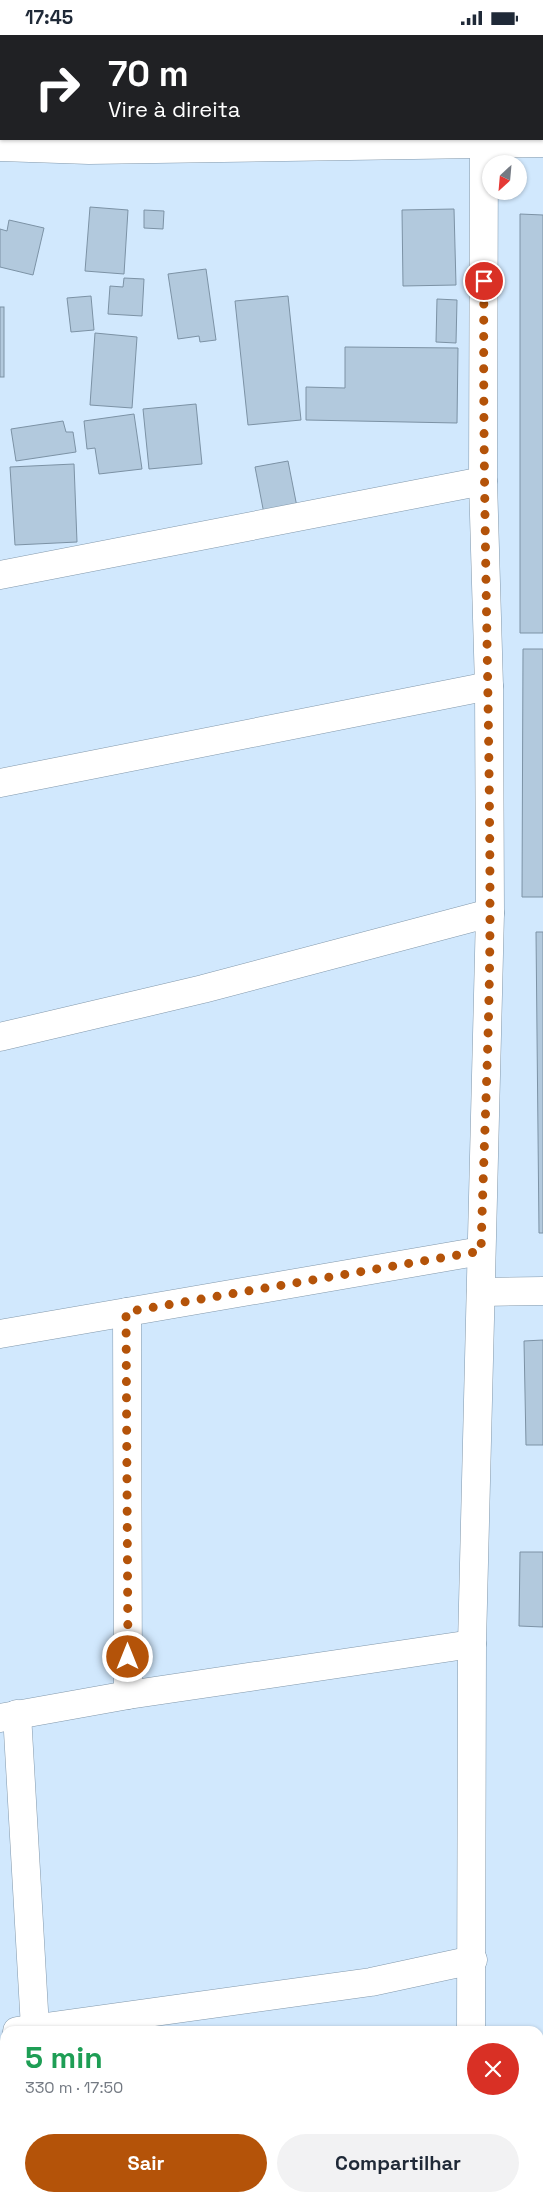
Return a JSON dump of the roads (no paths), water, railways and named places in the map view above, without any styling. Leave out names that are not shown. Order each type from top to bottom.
[{"type":"street","points":[[0,147],[89,149],[484,142],[543,143]]},
{"type":"street","points":[[471,2026],[473,1960],[472,1644],[490,913],[489,686],[483,481],[484,142]]},
{"type":"street","points":[[0,575],[483,481]]},
{"type":"street","points":[[0,783],[489,686]]},
{"type":"street","points":[[0,1037],[202,989],[490,913]]},
{"type":"street","points":[[0,1334],[481,1251]]},
{"type":"street","points":[[481,1292],[543,1291]]},
{"type":"street","points":[[126,1312],[128,1695]]},
{"type":"street","points":[[26,2026],[9,1716],[128,1695],[472,1644]]},
{"type":"street","points":[[55,2026],[371,1982],[473,1960]]}]
